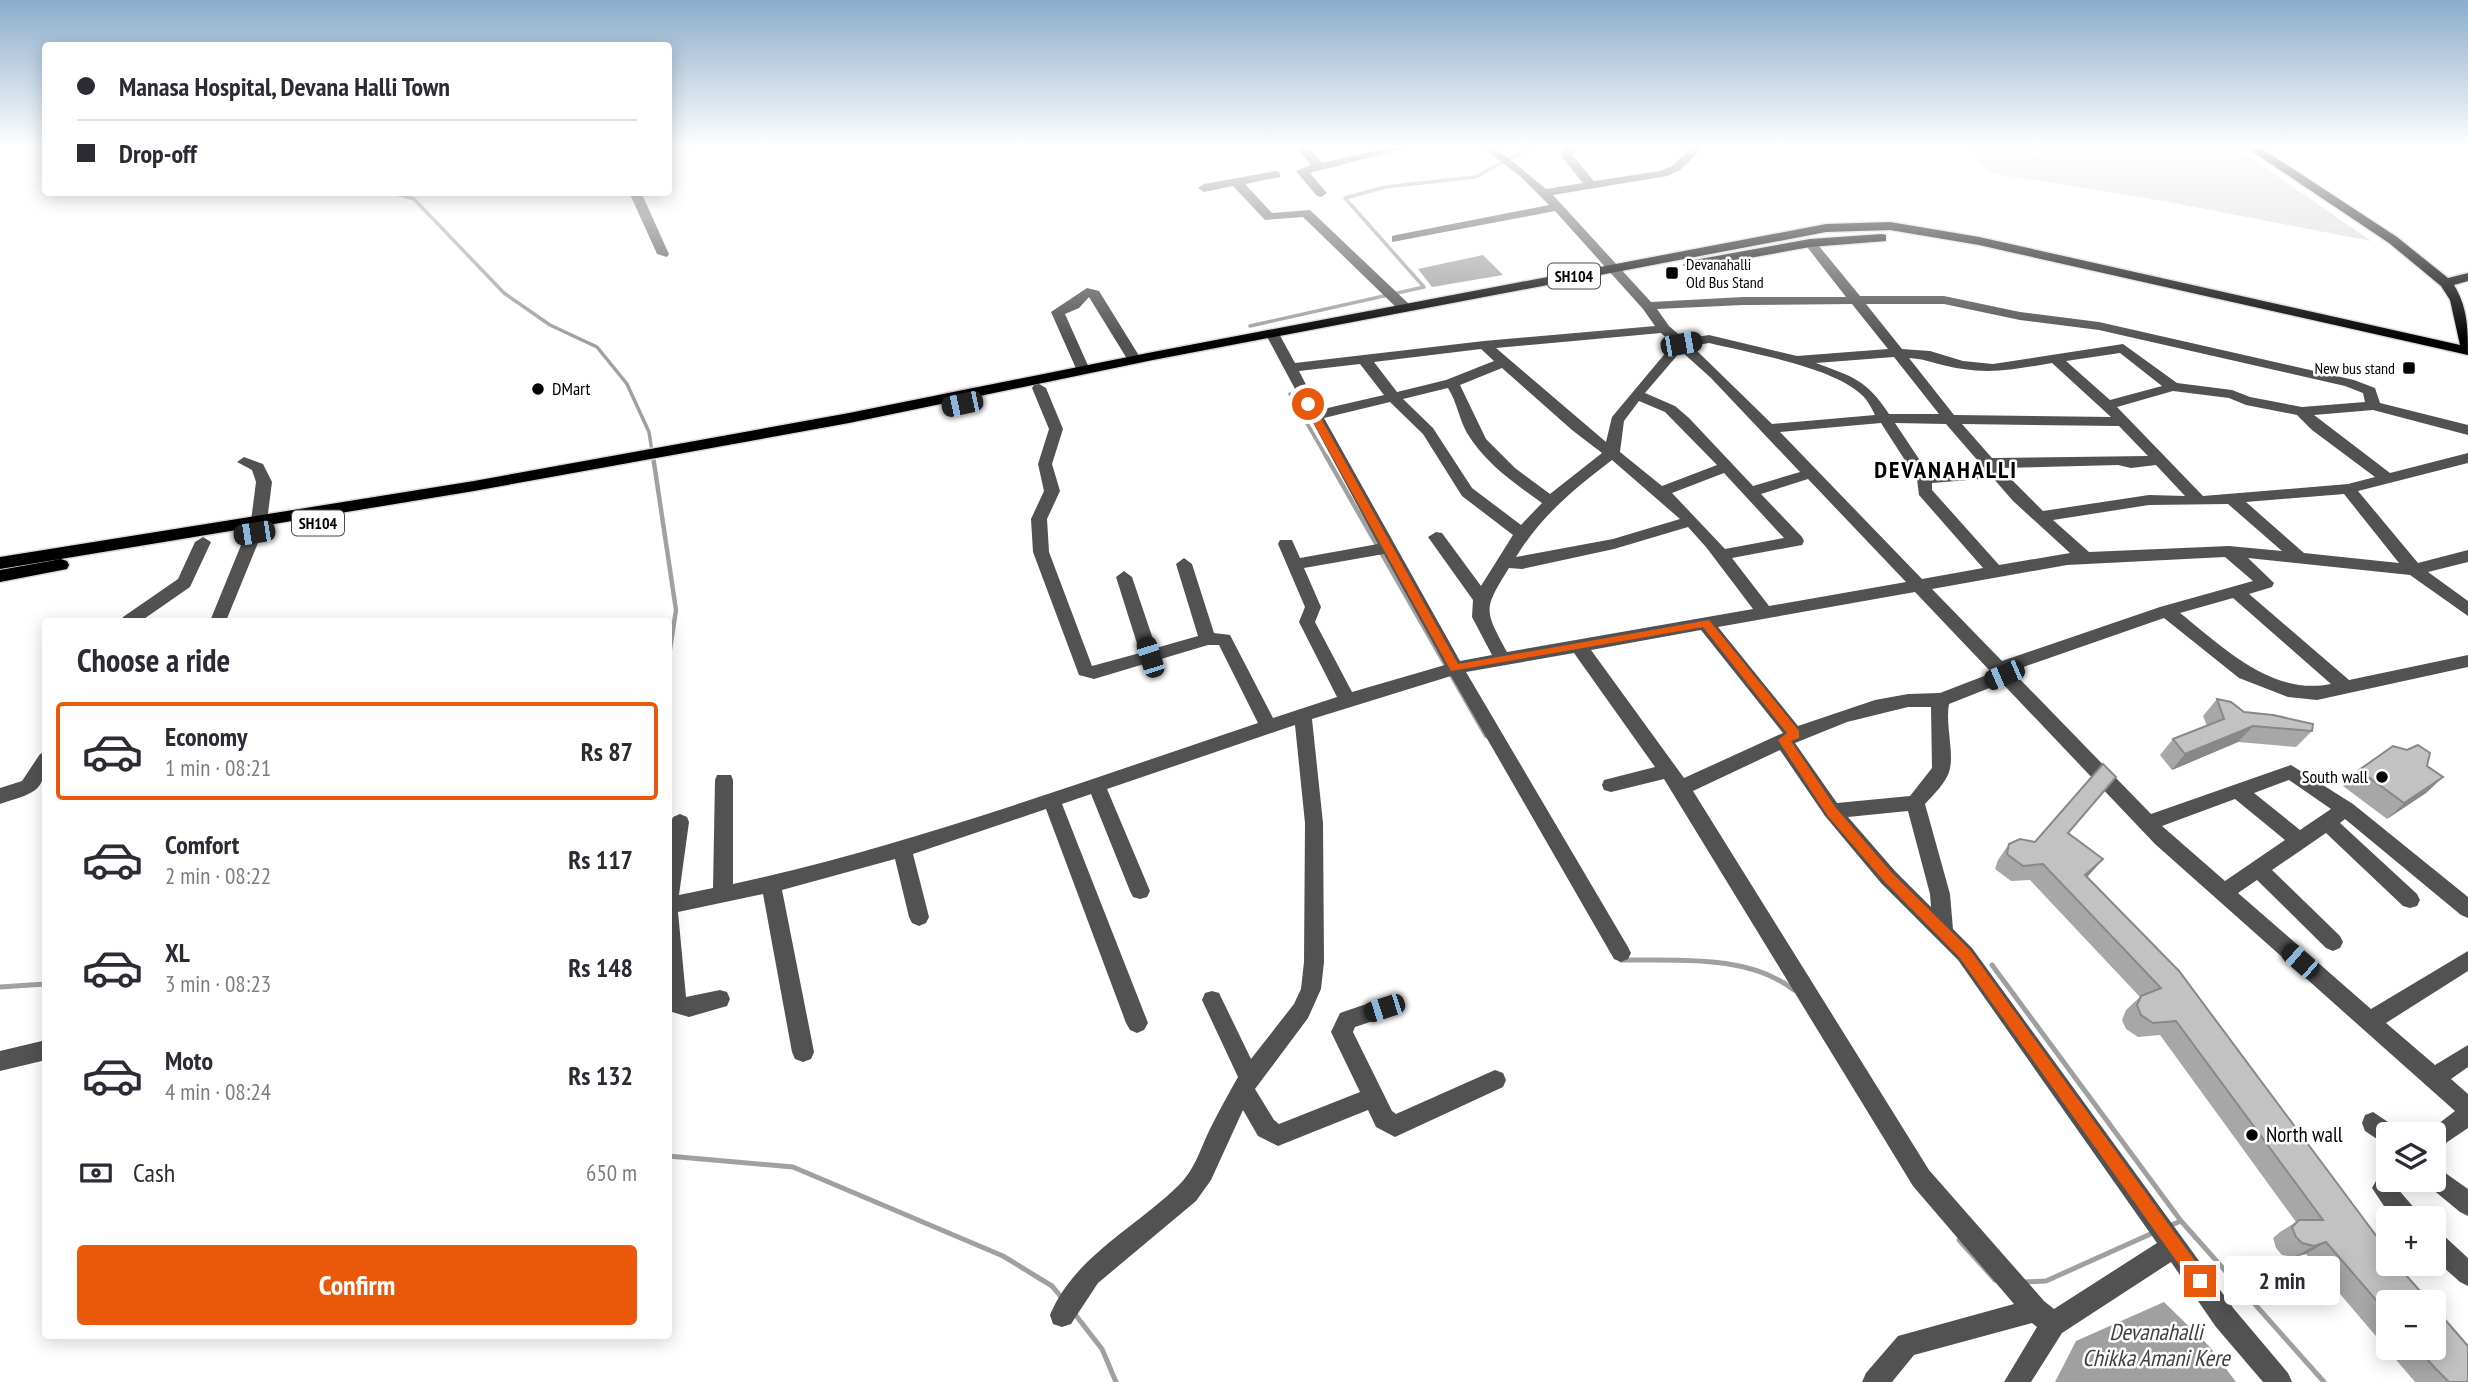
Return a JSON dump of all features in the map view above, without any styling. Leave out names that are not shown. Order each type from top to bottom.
[{"type":"main road","points":[[2351,212],[2393,240],[2446,283],[2457,300],[2468,351]]},
{"type":"main road","name":"SH104","points":[[679,454],[1134,359],[1274,338],[1618,272],[1800,232],[1845,226],[1889,226],[2042,254],[2468,351]]},
{"type":"main road","name":"SH104","points":[[0,563],[256,527],[636,462],[1039,388],[1405,308],[1810,243],[1888,238],[1978,251],[2468,359]]},
{"type":"main road","points":[[2446,283],[2468,277]]},
{"type":"main road","name":"SH104","points":[[0,576],[203,541],[256,527]]},
{"type":"street","points":[[644,212],[663,254]]},
{"type":"street","points":[[1265,212],[1269,217],[1306,213],[1405,308]]},
{"type":"street","points":[[1396,239],[1530,212]]},
{"type":"street","points":[[1563,212],[1648,306],[1664,329],[1716,375],[1914,585],[2147,823],[2468,1108]]},
{"type":"street","points":[[1810,243],[1896,353],[1992,468],[2086,559]]},
{"type":"street","points":[[1083,370],[1058,313],[1074,305],[1087,292],[1094,293],[1134,359]]},
{"type":"street","points":[[1648,306],[1853,299],[1944,300],[2020,316],[2099,326],[2349,383],[2370,391],[2373,406]]},
{"type":"street","points":[[1289,368],[1484,345],[1664,329]]},
{"type":"street","points":[[1274,338],[1390,548],[1450,670],[1621,953]]},
{"type":"street","points":[[1502,658],[1480,617],[1481,599],[1522,534],[1566,487],[1612,453],[1617,420],[1665,359],[1681,344],[1709,339],[1795,360],[1851,381],[1869,394],[1925,479],[1924,491],[1995,571]]},
{"type":"street","points":[[1484,345],[1691,521],[1721,555],[1764,612]]},
{"type":"street","points":[[1795,360],[1896,353],[1930,355],[1961,365],[1993,368],[2123,348],[2173,387]]},
{"type":"street","points":[[1364,359],[1394,398],[1428,431],[1468,492],[1522,534]]},
{"type":"street","points":[[2057,360],[2107,405],[2199,501]]},
{"type":"street","points":[[1315,416],[1451,383],[1502,363]]},
{"type":"street","points":[[1451,383],[1465,402],[1474,432],[1519,479],[1552,503]]},
{"type":"street","points":[[2107,405],[2173,387],[2232,394],[2246,401],[2302,411],[2373,406],[2468,430]]},
{"type":"street","points":[[1039,388],[1056,429],[1045,464],[1052,491],[1039,519],[1041,552],[1085,670],[1094,673],[1208,639],[1224,639],[1268,726]]},
{"type":"street","points":[[1637,395],[1670,409],[1796,541],[1721,555]]},
{"type":"street","points":[[2302,411],[2317,427],[2387,478]]},
{"type":"street","points":[[1767,429],[1887,418],[2124,422]]},
{"type":"street","points":[[2040,517],[2149,500],[2199,501],[2348,489],[2468,458]]},
{"type":"street","points":[[1925,479],[1992,468],[2160,460]]},
{"type":"street","points":[[219,618],[256,527],[264,482],[258,467],[244,462]]},
{"type":"street","points":[[1660,492],[1726,467]]},
{"type":"street","points":[[1749,492],[1810,474]]},
{"type":"street","points":[[2348,489],[2414,570],[2468,610]]},
{"type":"street","points":[[2231,498],[2298,556]]},
{"type":"street","points":[[1506,562],[1522,563],[1614,544],[1691,521]]},
{"type":"street","points":[[1436,537],[1481,599]]},
{"type":"street","points":[[133,618],[184,583],[203,541]]},
{"type":"street","points":[[1286,544],[1313,607],[1307,622],[1347,700]]},
{"type":"street","points":[[1295,564],[1390,548]]},
{"type":"street","points":[[672,905],[771,885],[902,849],[1052,801],[1347,700],[1502,658],[1579,647],[1995,571],[2086,559],[2229,551],[2414,570],[2468,556]]},
{"type":"street","points":[[1611,785],[1675,779],[1789,737],[1896,702],[1941,700],[2001,672],[2166,611],[2266,583],[2229,551]]},
{"type":"street","points":[[1184,564],[1208,639]]},
{"type":"street","points":[[1124,577],[1150,657]]},
{"type":"street","points":[[2236,592],[2346,687]]},
{"type":"street","points":[[2166,611],[2245,673],[2288,690],[2317,693],[2468,661]]},
{"type":"street","points":[[1706,623],[1789,737],[1832,811],[1888,877],[1965,954],[2225,1318],[2279,1382]]},
{"type":"street","points":[[1579,647],[1675,779],[1921,1178],[2037,1311]]},
{"type":"street","points":[[1832,811],[1915,803],[1941,768],[1938,716],[1941,700]]},
{"type":"street","points":[[1062,1315],[1090,1275],[1188,1193],[1203,1172],[1246,1084],[1301,1011],[1311,989],[1314,962],[1314,823],[1303,715]]},
{"type":"street","points":[[0,796],[29,786],[42,765]]},
{"type":"street","points":[[2147,823],[2291,772],[2346,809],[2468,909]]},
{"type":"street","points":[[723,896],[724,780]]},
{"type":"street","points":[[1096,785],[1140,891]]},
{"type":"street","points":[[2236,790],[2299,841]]},
{"type":"street","points":[[1052,801],[1138,1023]]},
{"type":"street","points":[[1915,803],[1940,894],[1942,930]]},
{"type":"street","points":[[2223,893],[2346,809]]},
{"type":"street","points":[[672,878],[680,822]]},
{"type":"street","points":[[2327,822],[2410,900]]},
{"type":"street","points":[[902,849],[919,917]]},
{"type":"street","points":[[2258,869],[2333,942]]},
{"type":"street","points":[[771,885],[803,1052]]},
{"type":"street","points":[[672,959],[675,998],[679,1005],[689,1007],[720,999]]},
{"type":"street","points":[[2369,1021],[2468,960]]},
{"type":"street","points":[[1212,1000],[1266,1128],[1278,1135],[1373,1097]]},
{"type":"street","points":[[1384,1008],[1347,1020],[1342,1026],[1342,1032],[1384,1119],[1395,1126],[1495,1080]]},
{"type":"street","points":[[0,1061],[42,1051]]},
{"type":"street","points":[[2434,1078],[2468,1055]]},
{"type":"street","points":[[2446,1131],[2468,1115]]},
{"type":"street","points":[[2446,1186],[2468,1204]]},
{"type":"street","points":[[1875,1382],[1907,1345],[2037,1311],[2175,1245]]},
{"type":"street","points":[[2446,1253],[2468,1274]]},
{"type":"street","points":[[2017,1382],[2037,1311]]},
{"type":"shaded area","points":[[2223,212],[2330,212],[2371,241]]},
{"type":"water","points":[[1483,255],[1503,275],[1432,287],[1418,269]]},
{"type":"water","name":"Devanahalli Chikka Amani Kere","points":[[2164,1302],[2209,1346],[2236,1382],[2055,1382],[2076,1341]]},
{"type":"building","points":[[2217,699],[2231,702],[2244,712],[2313,724],[2312,731],[2253,726],[2185,754],[2173,739],[2224,719]]},
{"type":"building","points":[[2418,745],[2430,753],[2427,766],[2443,777],[2404,803],[2359,770],[2393,746],[2407,750]]},
{"type":"building","points":[[2103,764],[2116,777],[2068,833],[2103,859],[2085,875],[2179,971],[2376,1236],[2376,1276],[2407,1276],[2419,1290],[2376,1290],[2376,1300],[2326,1242],[2314,1246],[2302,1243],[2296,1237],[2292,1227],[2299,1220],[2323,1220],[2176,1021],[2153,1023],[2141,1015],[2137,1005],[2141,996],[2161,988],[2043,864],[2023,866],[2007,854],[2009,844],[2020,839],[2035,842]]},
{"type":"building","points":[[2446,1321],[2468,1346],[2468,1382],[2449,1382],[2428,1360],[2446,1360]]},
{"type":"waterway","points":[[427,212],[504,293],[550,325],[597,347],[627,384],[649,432],[653,458]]},
{"type":"waterway","points":[[1250,326],[1424,287],[1358,212]]},
{"type":"waterway","points":[[1290,394],[1327,458]]},
{"type":"waterway","points":[[653,456],[676,610],[672,636]]},
{"type":"waterway","points":[[1326,456],[1486,736]]},
{"type":"waterway","points":[[1621,960],[1688,960],[1734,965],[1776,978],[1794,990]]},
{"type":"waterway","points":[[1992,965],[2181,1221]]},
{"type":"waterway","points":[[0,987],[42,984]]},
{"type":"waterway","points":[[672,1156],[793,1167],[1003,1256],[1052,1286],[1062,1298]]},
{"type":"waterway","points":[[2169,1226],[2181,1221]]},
{"type":"waterway","points":[[2181,1221],[2324,1382]]},
{"type":"waterway","points":[[2024,1282],[2046,1281],[2155,1232]]},
{"type":"waterway","points":[[1959,1240],[1995,1280]]},
{"type":"waterway","points":[[1074,1313],[1102,1349],[1116,1382]]},
{"type":"place","name":"Devanahalli Old Bus Stand","points":[[1672,273]]},
{"type":"place","name":"New bus stand","points":[[2409,368]]},
{"type":"place","name":"DMart","points":[[538,389]]},
{"type":"place","name":"South wall","points":[[2382,777]]},
{"type":"place","name":"North wall","points":[[2252,1135]]},
{"type":"district","name":"DEVANAHALLI","points":[[1946,470]]},
{"type":"route","points":[[1308,404],[1455,668],[1706,623],[1794,734],[1783,740],[1832,811],[1888,877],[1965,954],[2200,1281]]}]
